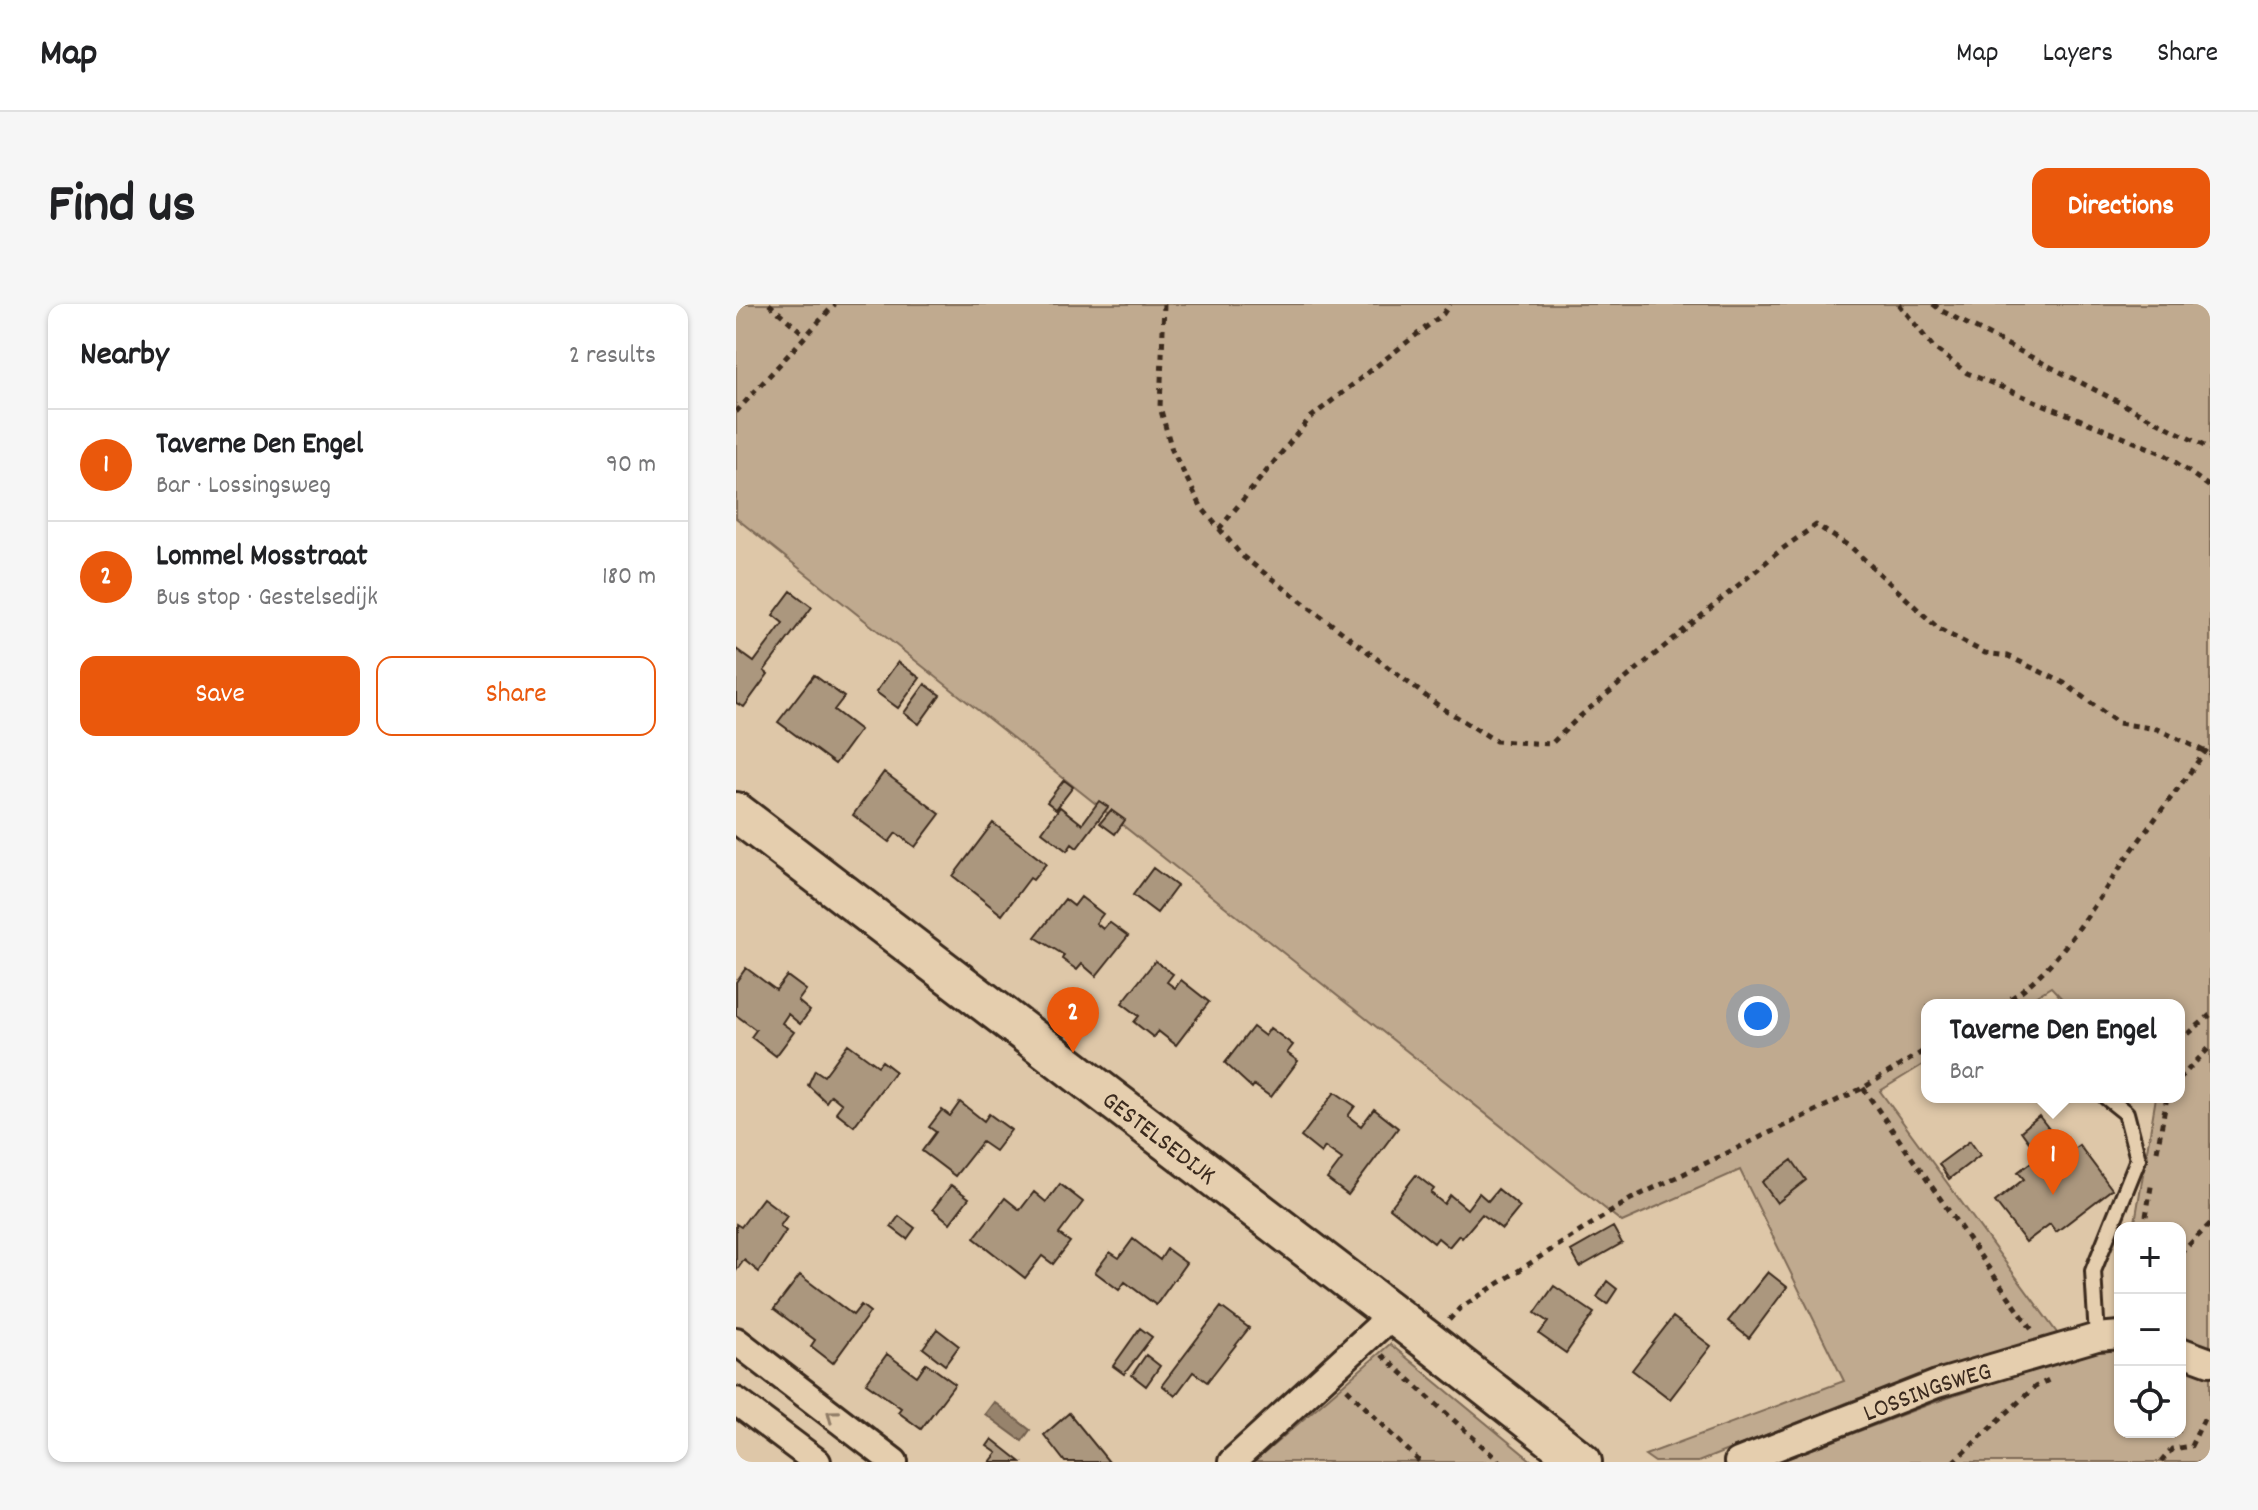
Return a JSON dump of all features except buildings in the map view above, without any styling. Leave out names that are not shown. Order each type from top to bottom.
[{"type":"main road","name":"GESTELSEDIJK","points":[[736,812],[1380,1327],[1428,1341],[1582,1462]]},
{"type":"street","points":[[1232,1462],[1380,1327]]},
{"type":"street","name":"LOSSINGSWEG","points":[[1738,1462],[1937,1384],[2108,1336]]},
{"type":"street","points":[[736,1341],[894,1462]]},
{"type":"street","points":[[2186,1353],[2210,1362]]},
{"type":"street","points":[[736,1401],[817,1462]]},
{"type":"lane","points":[[2108,1336],[2093,1271],[2138,1159],[2126,1113],[2114,1103]]},
{"type":"path","points":[[769,304],[804,334]]},
{"type":"path","points":[[736,412],[804,334],[835,304]]},
{"type":"path","points":[[1164,304],[1160,407],[1172,450],[1202,508],[1242,556],[1439,706],[1496,741],[1551,744],[1578,718],[1782,549],[1816,525],[1852,548],[1939,629],[1985,653],[2008,656],[2064,683],[2118,723],[2157,729],[2209,750],[2060,954],[2024,991],[2011,999]]},
{"type":"path","points":[[1219,529],[1310,418],[1443,314],[1450,304]]},
{"type":"path","points":[[1899,304],[1933,347],[1967,373],[2164,454],[2210,487]]},
{"type":"path","points":[[1933,304],[2210,449]]},
{"type":"path","points":[[2185,1037],[2210,1015]]},
{"type":"path","points":[[2185,1073],[2210,1047]]},
{"type":"path","points":[[1428,1341],[1460,1308],[1631,1199],[1863,1088],[1921,1053]]},
{"type":"path","points":[[1863,1088],[2048,1352]]},
{"type":"path","points":[[2186,1248],[2210,1224]]},
{"type":"path","points":[[1380,1327],[1500,1462]]},
{"type":"path","points":[[1332,1372],[1420,1462]]},
{"type":"path","points":[[1953,1462],[2035,1387]]},
{"type":"path","points":[[2161,1462],[2172,1449],[2191,1446],[2204,1419],[2210,1419]]},
{"type":"shaded area","points":[[736,304],[2210,304],[2210,1462],[1778,1462],[1930,1404],[2113,1342],[2114,1338],[2114,1438],[2186,1438],[2186,1222],[2135,1222],[2155,1103],[2185,1103],[2185,999],[2062,999],[2051,987],[2032,999],[1921,999],[1921,1066],[1880,1091],[2060,1337],[1854,1400],[1698,1462],[1655,1462],[1645,1455],[1844,1381],[1740,1170],[1622,1222],[736,518]]},
{"type":"shaded area","points":[[1390,1344],[1533,1462],[1254,1462]]},
{"type":"shaded area","points":[[994,1402],[1030,1430],[1022,1441],[985,1414]]},
{"type":"place","name":"Lommel Mosstraat","points":[[1073,1053]]},
{"type":"place","name":"Taverne Den Engel","points":[[2053,1195]]}]
